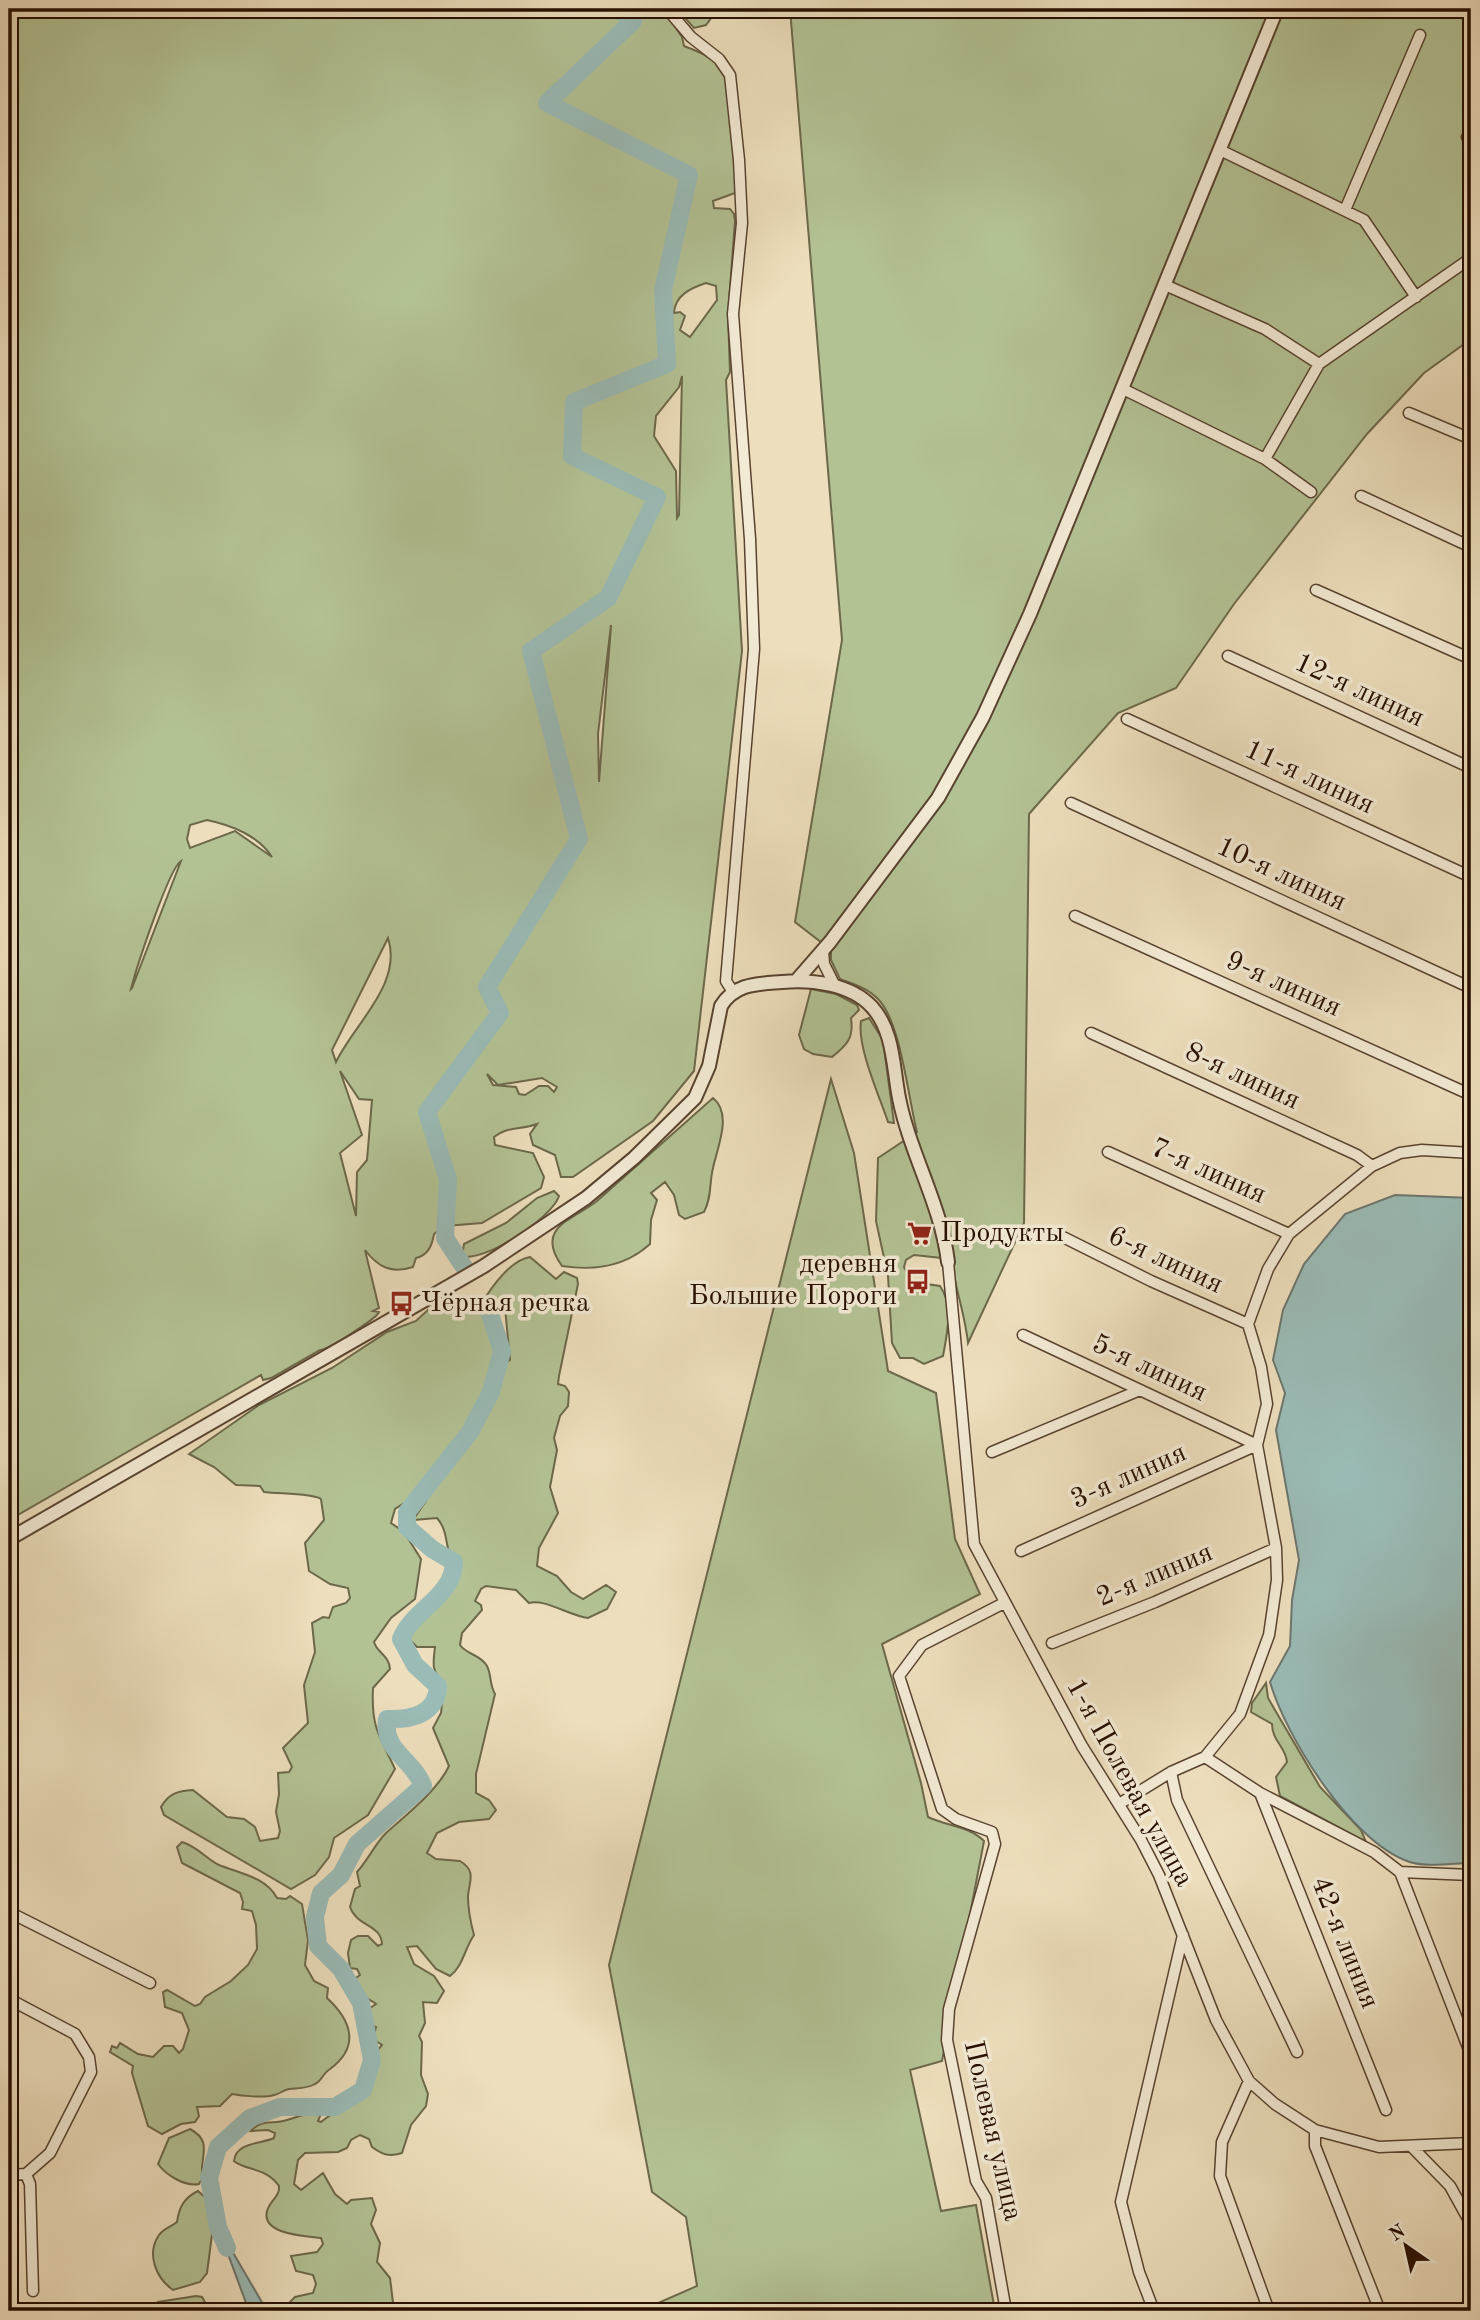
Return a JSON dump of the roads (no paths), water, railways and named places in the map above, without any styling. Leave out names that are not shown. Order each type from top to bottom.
[{"type":"street","points":[[667,9],[691,37],[719,58],[730,75],[739,160],[741,223],[733,314],[750,538],[754,649],[726,981],[733,992]]},
{"type":"street","points":[[796,981],[823,950],[938,798],[983,717],[1030,614],[1278,9]]},
{"type":"street","points":[[1345,210],[1420,35]]},
{"type":"street","points":[[1220,150],[1364,220],[1416,297]]},
{"type":"street","points":[[1265,459],[1319,364],[1471,258]]},
{"type":"street","points":[[1165,285],[1265,329],[1319,364]]},
{"type":"street","points":[[1123,389],[1265,459],[1311,492]]},
{"type":"street","points":[[1409,413],[1471,439]]},
{"type":"street","points":[[1361,496],[1471,547]]},
{"type":"street","points":[[1316,590],[1471,659]]},
{"type":"street","name":"12-я линия","points":[[1228,656],[1471,768]]},
{"type":"street","name":"11-я линия","points":[[1127,719],[1471,877]]},
{"type":"street","name":"10-я линия","points":[[1071,803],[1471,988]]},
{"type":"street","name":"9-я линия","points":[[1075,916],[1471,1095]]},
{"type":"street","points":[[823,950],[824,964],[835,986]]},
{"type":"street","points":[[9,1539],[484,1266],[586,1198],[634,1158],[695,1098],[709,1066],[721,1006],[733,992],[750,985],[796,981],[835,986],[863,999],[884,1024],[907,1129],[937,1212],[948,1262]]},
{"type":"street","name":"8-я линия","points":[[1091,1033],[1357,1155],[1372,1166]]},
{"type":"street","points":[[1119,1804],[1171,1772],[1205,1757],[1240,1714],[1269,1635],[1277,1580],[1276,1548],[1257,1445],[1266,1404],[1261,1367],[1248,1324],[1268,1269],[1289,1234],[1372,1166],[1400,1153],[1422,1150],[1471,1153]]},
{"type":"street","name":"7-я линия","points":[[1108,1152],[1289,1234]]},
{"type":"street","name":"6-я линия","points":[[1063,1237],[1151,1281],[1248,1324]]},
{"type":"street","name":"1-я Полевая улица","points":[[948,1262],[974,1544],[1082,1746],[1159,1875],[1216,2020],[1249,2081]]},
{"type":"street","name":"5-я линия","points":[[1023,1335],[1257,1445]]},
{"type":"street","points":[[992,1452],[1139,1390]]},
{"type":"street","name":"3-я линия","points":[[1021,1551],[1257,1445]]},
{"type":"street","name":"2-я линия","points":[[1052,1643],[1155,1602],[1276,1548]]},
{"type":"street","name":"Полевая улица","points":[[1004,1603],[947,1629],[922,1645],[899,1676],[928,1762],[937,1801],[956,1819],[992,1832],[995,1843],[949,2009],[947,2040],[976,2181],[986,2198],[1006,2311]]},
{"type":"street","points":[[1205,1757],[1260,1793],[1374,1852],[1400,1872],[1471,2055]]},
{"type":"street","points":[[1171,1772],[1177,1800],[1297,2052]]},
{"type":"street","name":"42-я линия","points":[[1260,1793],[1386,2110]]},
{"type":"street","points":[[1400,1872],[1471,1875]]},
{"type":"street","points":[[9,1912],[150,1983]]},
{"type":"street","points":[[1154,2311],[1139,2272],[1121,2202],[1183,1935]]},
{"type":"street","points":[[9,1999],[75,2034],[89,2057],[91,2072],[50,2153],[26,2175],[9,2175]]},
{"type":"street","points":[[1269,2311],[1220,2176],[1222,2142],[1249,2081],[1275,2104],[1315,2130],[1379,2147],[1471,2143]]},
{"type":"street","points":[[1315,2130],[1315,2146],[1380,2311]]},
{"type":"street","points":[[1412,2147],[1450,2186],[1471,2224]]},
{"type":"street","points":[[26,2175],[30,2184],[33,2291]]},
{"type":"water","points":[[1395,1195],[1471,1198],[1471,1863],[1430,1865],[1407,1861],[1386,1850],[1364,1832],[1343,1810],[1306,1758],[1278,1705],[1270,1682],[1290,1646],[1292,1600],[1299,1560],[1276,1430],[1285,1393],[1273,1360],[1283,1310],[1304,1264],[1345,1214]]},
{"type":"water","points":[[218,2227],[263,2304],[267,2311],[249,2311]]},
{"type":"waterway","name":"Чёрная речка","points":[[466,1270],[445,1238],[448,1179],[427,1112],[500,1013],[487,987],[579,839],[531,651],[608,598],[657,497],[572,456],[574,402],[667,364],[663,290],[689,175],[547,103],[633,21],[618,9]]},
{"type":"waterway","name":"Чёрная речка","points":[[227,2248],[218,2227],[209,2178],[218,2147],[250,2118],[280,2107],[335,2107],[363,2090],[372,2060],[361,2003],[341,1969],[318,1946],[315,1917],[321,1893],[341,1875],[357,1844],[423,1786],[389,1739],[387,1719],[405,1718],[421,1713],[428,1709],[437,1695],[438,1686],[415,1665],[401,1639],[406,1629],[447,1584],[454,1562],[432,1549],[407,1527],[407,1512],[470,1432],[491,1392],[502,1351],[487,1305]]},
{"type":"place","name":"Продукты","points":[[920,1234]]},
{"type":"place","name":"деревня Большие Пороги","points":[[917,1281]]},
{"type":"place","name":"Чёрная речка","points":[[401,1304]]}]
